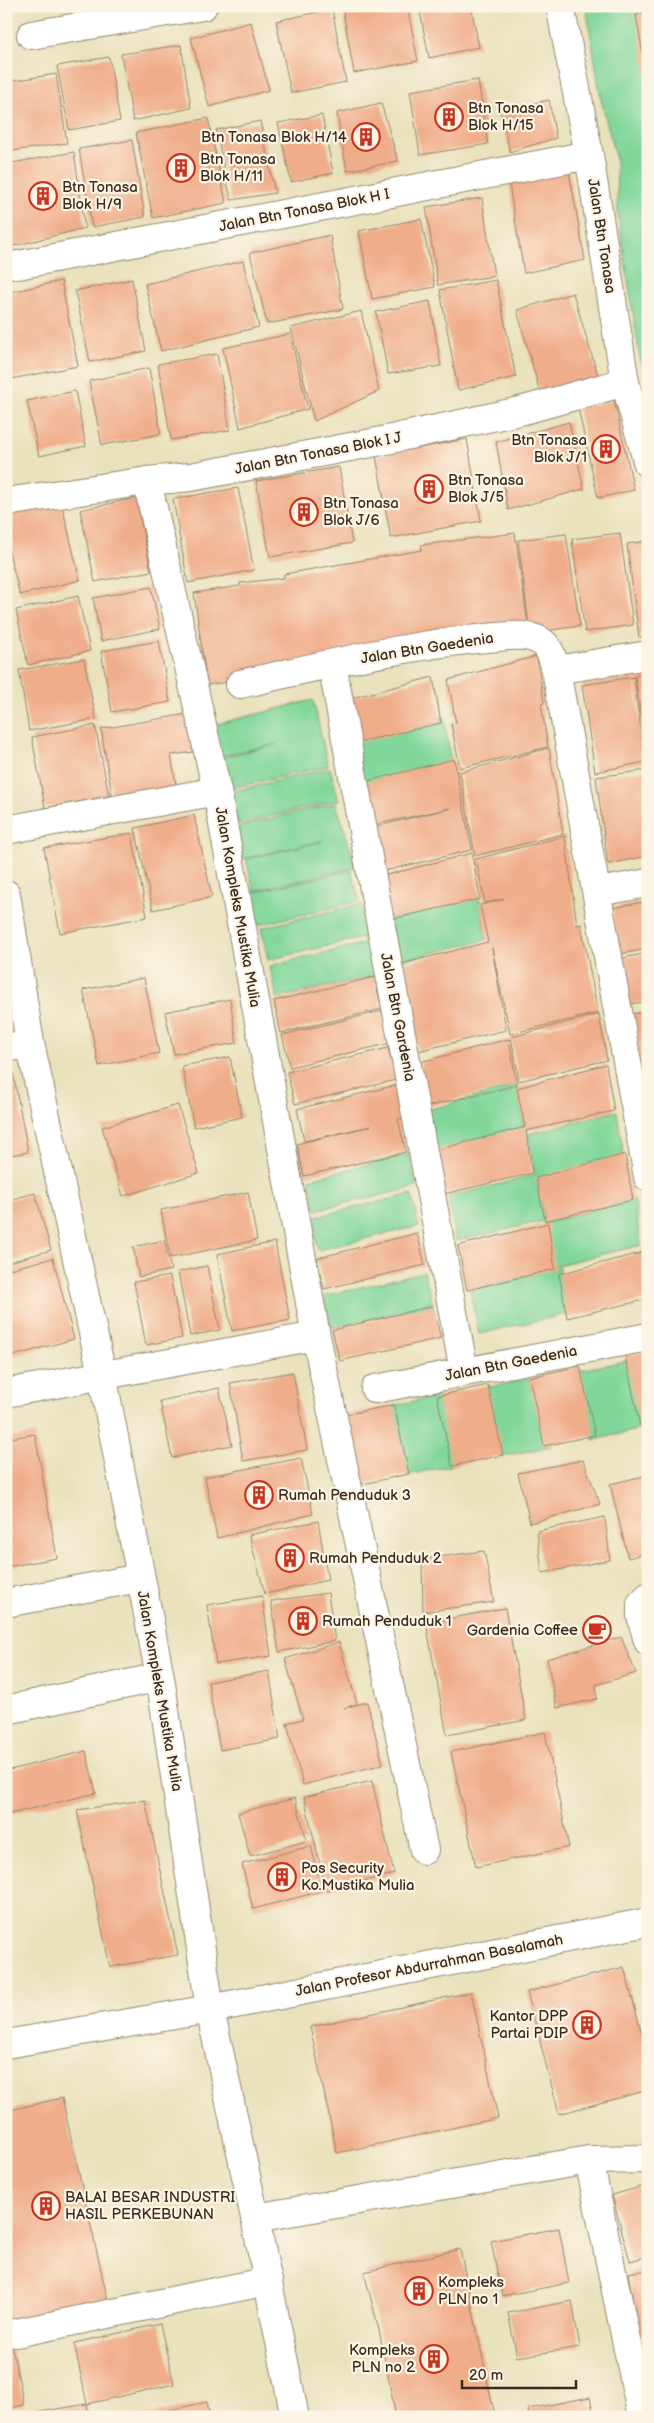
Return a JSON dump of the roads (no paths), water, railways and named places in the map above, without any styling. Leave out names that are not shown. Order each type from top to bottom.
[{"type":"street","points":[[31,35],[203,6]]},
{"type":"street","name":"Jalan Btn Tonasa","points":[[560,6],[589,155],[625,382],[648,464]]},
{"type":"street","name":"Jalan Btn Tonasa Blok H I","points":[[18,265],[589,155]]},
{"type":"street","name":"Jalan Btn Tonasa Blok I J","points":[[6,502],[147,481],[191,477],[449,427],[524,410],[625,382]]},
{"type":"street","name":"Jalan Kompleks Mustika Mulia","points":[[147,481],[217,791],[316,1336],[424,1850]]},
{"type":"street","name":"Jalan Btn Gaedenia","points":[[240,684],[459,640],[524,636],[537,639],[552,659]]},
{"type":"street","points":[[648,655],[552,659],[598,892],[648,1177]]},
{"type":"street","name":"Jalan Btn Gardenia","points":[[332,664],[464,1371]]},
{"type":"street","points":[[6,830],[217,791]]},
{"type":"street","points":[[598,892],[648,883]]},
{"type":"street","name":"Jalan Kompleks Mustika Mulia","points":[[6,894],[18,1046],[102,1374],[160,1677],[210,2009]]},
{"type":"street","points":[[6,1393],[316,1336]]},
{"type":"street","name":"Jalan Btn Gaedenia","points":[[375,1389],[648,1337]]},
{"type":"street","points":[[6,1603],[140,1578]]},
{"type":"street","points":[[648,1597],[641,1604],[641,1616],[648,1641]]},
{"type":"street","points":[[6,1710],[160,1677]]},
{"type":"street","name":"Jalan Profesor Abdurrahman Basalamah","points":[[6,2044],[210,2009],[648,1923]]},
{"type":"street","points":[[210,2009],[295,2417]]},
{"type":"street","points":[[255,2218],[588,2160],[648,2159]]},
{"type":"street","points":[[588,2160],[642,2417]]},
{"type":"street","points":[[16,2333],[268,2281]]},
{"type":"place","name":"Btn Tonasa Blok H/15","points":[[449,117]]},
{"type":"place","name":"Btn Tonasa Blok H/14","points":[[366,137]]},
{"type":"place","name":"Btn Tonasa Blok H/11","points":[[181,168]]},
{"type":"place","name":"Btn Tonasa Blok H/9","points":[[43,196]]},
{"type":"place","name":"Btn Tonasa Blok J/1","points":[[606,449]]},
{"type":"place","name":"Btn Tonasa Blok J/5","points":[[429,489]]},
{"type":"place","name":"Btn Tonasa Blok J/6","points":[[304,512]]},
{"type":"place","name":"Rumah Penduduk 3","points":[[259,1495]]},
{"type":"place","name":"Rumah Penduduk 2","points":[[290,1558]]},
{"type":"place","name":"Rumah Penduduk 1","points":[[303,1621]]},
{"type":"place","name":"Gardenia Coffee","points":[[597,1630]]},
{"type":"place","name":"Pos Security Ko.Mustika Mulia","points":[[282,1877]]},
{"type":"place","name":"Kantor DPP Partai PDIP","points":[[587,2025]]},
{"type":"place","name":"BALAI BESAR INDUSTRI HASIL PERKEBUNAN","points":[[46,2206]]},
{"type":"place","name":"Kompleks PLN no 1","points":[[419,2291]]},
{"type":"place","name":"Kompleks PLN no 2","points":[[434,2359]]}]
